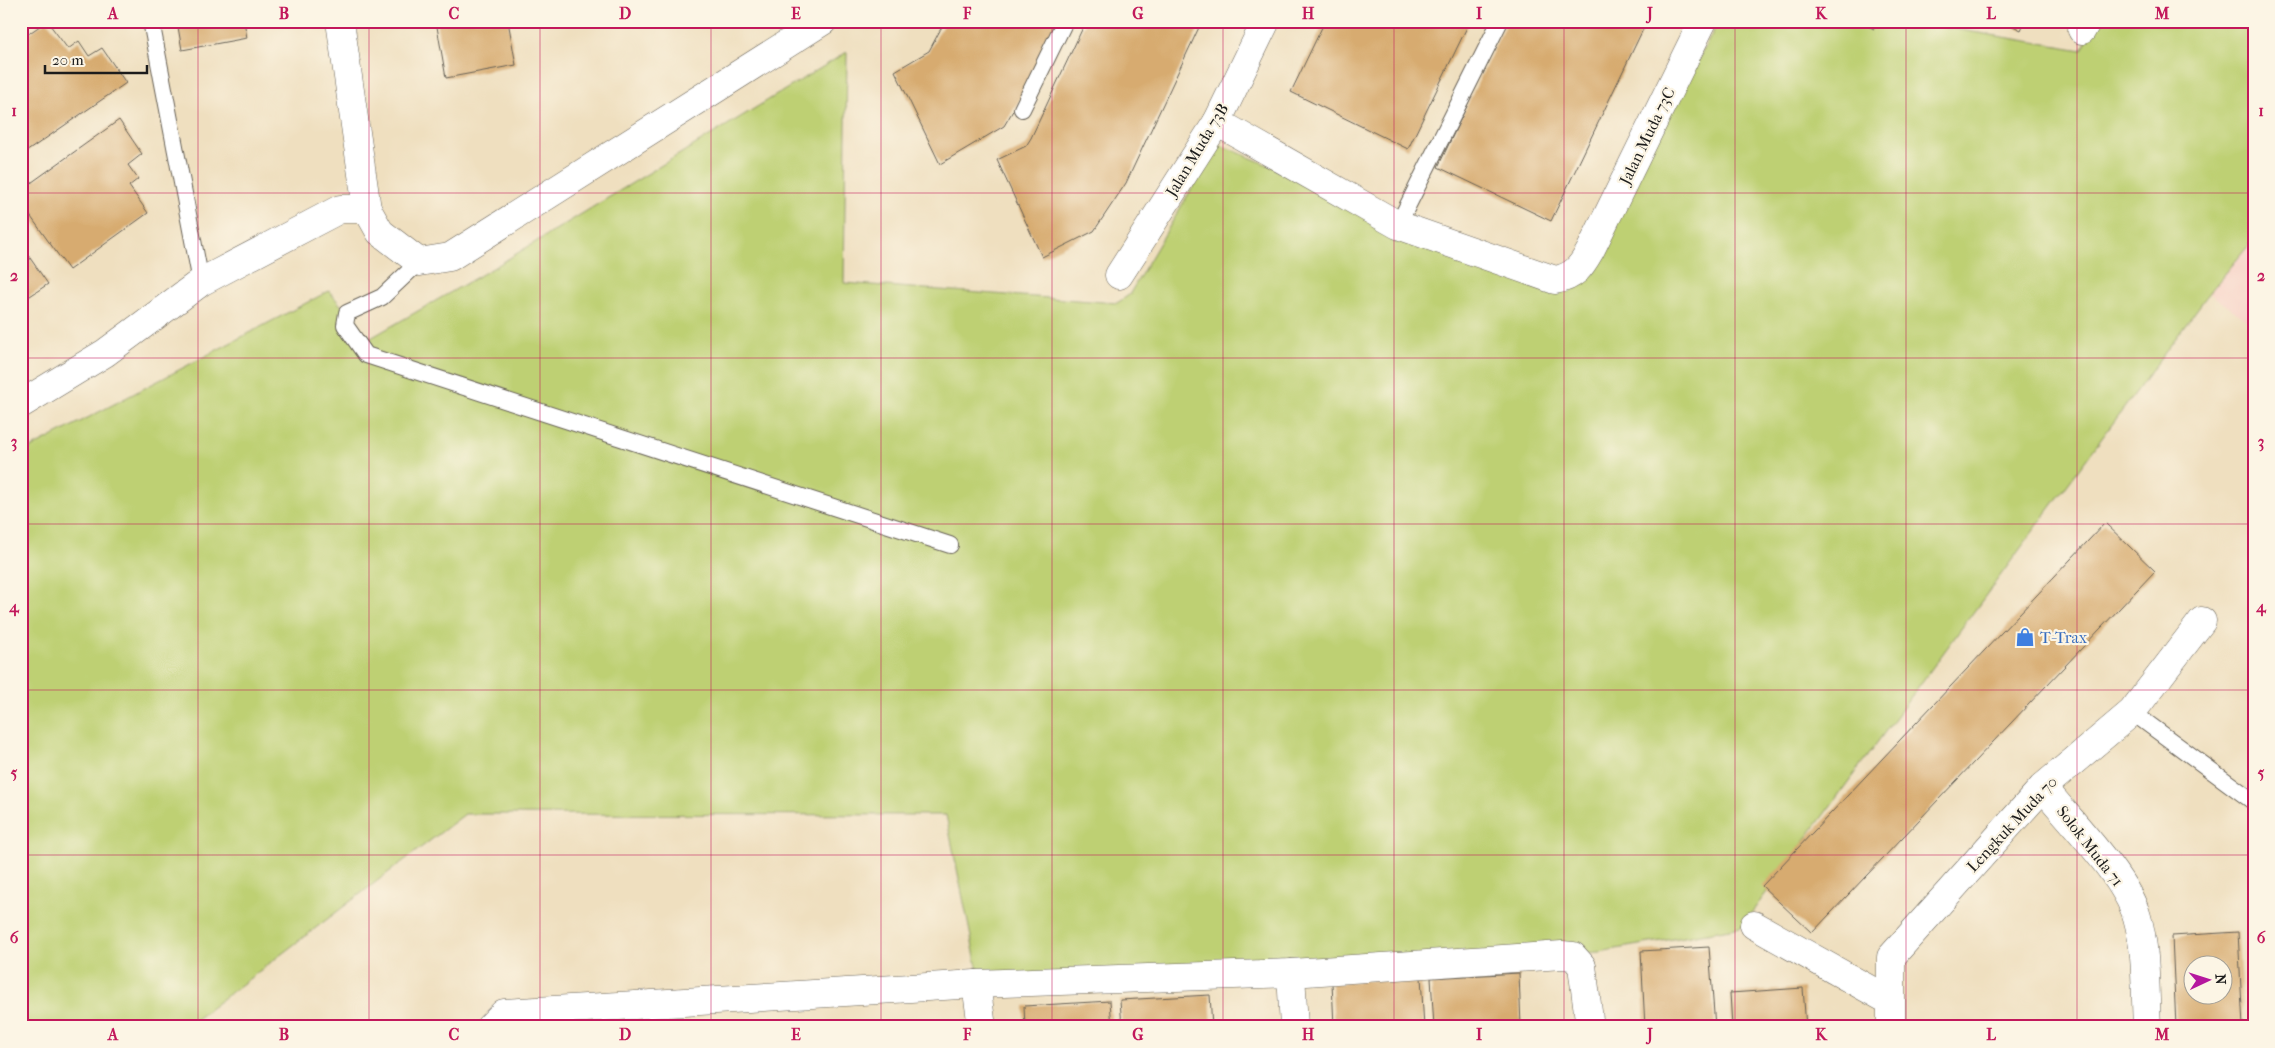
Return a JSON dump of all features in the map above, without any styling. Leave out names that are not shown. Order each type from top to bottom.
[{"type":"street","points":[[340,21],[367,209],[380,232],[420,262],[450,257],[823,21]]},
{"type":"street","name":"Jalan Muda 73B","points":[[1119,275],[1216,122],[1266,21]]},
{"type":"street","name":"Jalan Muda 73C","points":[[1216,122],[1398,225],[1555,280],[1566,278],[1581,266],[1590,251],[1703,21]]},
{"type":"street","points":[[21,404],[104,353],[201,282],[340,209],[367,209]]},
{"type":"street","name":"Lengkuk Muda 70","points":[[1890,1014],[1891,957],[2043,787],[2132,712],[2202,621]]},
{"type":"street","name":"Solok Muda 71","points":[[2043,787],[2122,884],[2137,916],[2142,947],[2147,1027]]},
{"type":"street","points":[[1754,925],[1890,1014]]},
{"type":"street","points":[[490,1027],[504,1013],[976,984],[1291,973],[1562,955],[1573,956],[1582,966],[1590,1027]]},
{"type":"street","points":[[1291,973],[1294,1027]]},
{"type":"street","points":[[976,984],[982,1027]]},
{"type":"lane","points":[[151,21],[201,282]]},
{"type":"lane","points":[[1022,109],[1065,21]]},
{"type":"lane","points":[[1398,225],[1500,21]]},
{"type":"lane","points":[[420,262],[382,297],[347,313],[344,325],[366,355],[950,545]]},
{"type":"lane","points":[[2132,712],[2254,802]]},
{"type":"shaded area","points":[[2254,239],[2254,325],[2209,293]]},
{"type":"green space","points":[[1719,21],[1906,21],[2082,50],[2096,21],[2254,21],[2254,239],[2209,293],[1741,927],[1599,952],[981,986],[946,815],[465,814],[186,1027],[21,1027],[21,453],[329,291],[369,339],[493,268],[847,52],[844,283],[1117,303],[1129,295],[1218,144],[1551,284],[1586,266]]},
{"type":"building","points":[[47,21],[68,49],[79,41],[89,56],[102,48],[126,83],[23,154],[21,39]]},
{"type":"building","points":[[177,21],[244,21],[247,38],[182,50]]},
{"type":"building","points":[[436,21],[508,21],[516,65],[446,78]]},
{"type":"building","points":[[945,21],[1059,21],[1031,80],[1004,126],[940,164],[895,71],[929,51]]},
{"type":"building","points":[[1086,21],[1202,21],[1126,183],[1094,231],[1042,257],[997,160],[1026,146]]},
{"type":"building","points":[[1325,21],[1470,21],[1408,149],[1291,92]]},
{"type":"building","points":[[1507,21],[1647,21],[1551,221],[1438,167]]},
{"type":"building","points":[[1858,21],[1878,21],[1874,29]]},
{"type":"building","points":[[2003,21],[2025,21],[2021,30]]},
{"type":"building","points":[[119,120],[142,154],[128,165],[138,179],[129,186],[148,213],[69,270],[21,203],[21,190]]},
{"type":"building","points":[[21,245],[48,284],[21,302]]},
{"type":"building","points":[[2254,299],[2254,311],[2248,306]]},
{"type":"building","points":[[2105,523],[2155,571],[1812,933],[1762,886]]},
{"type":"building","points":[[2238,932],[2243,1027],[2176,1027],[2172,936]]},
{"type":"building","points":[[1709,947],[1715,1027],[1645,1027],[1641,951]]},
{"type":"building","points":[[1519,973],[1521,1027],[1434,1027],[1431,978]]},
{"type":"building","points":[[1421,977],[1424,1027],[1334,1027],[1332,983]]},
{"type":"building","points":[[1803,988],[1806,1027],[1732,1027],[1730,993]]},
{"type":"building","points":[[1210,995],[1212,1027],[1122,1027],[1120,1000]]},
{"type":"building","points":[[1110,1001],[1112,1027],[1025,1027],[1024,1006]]},
{"type":"place","name":"T-Trax","points":[[2025,637]]}]
